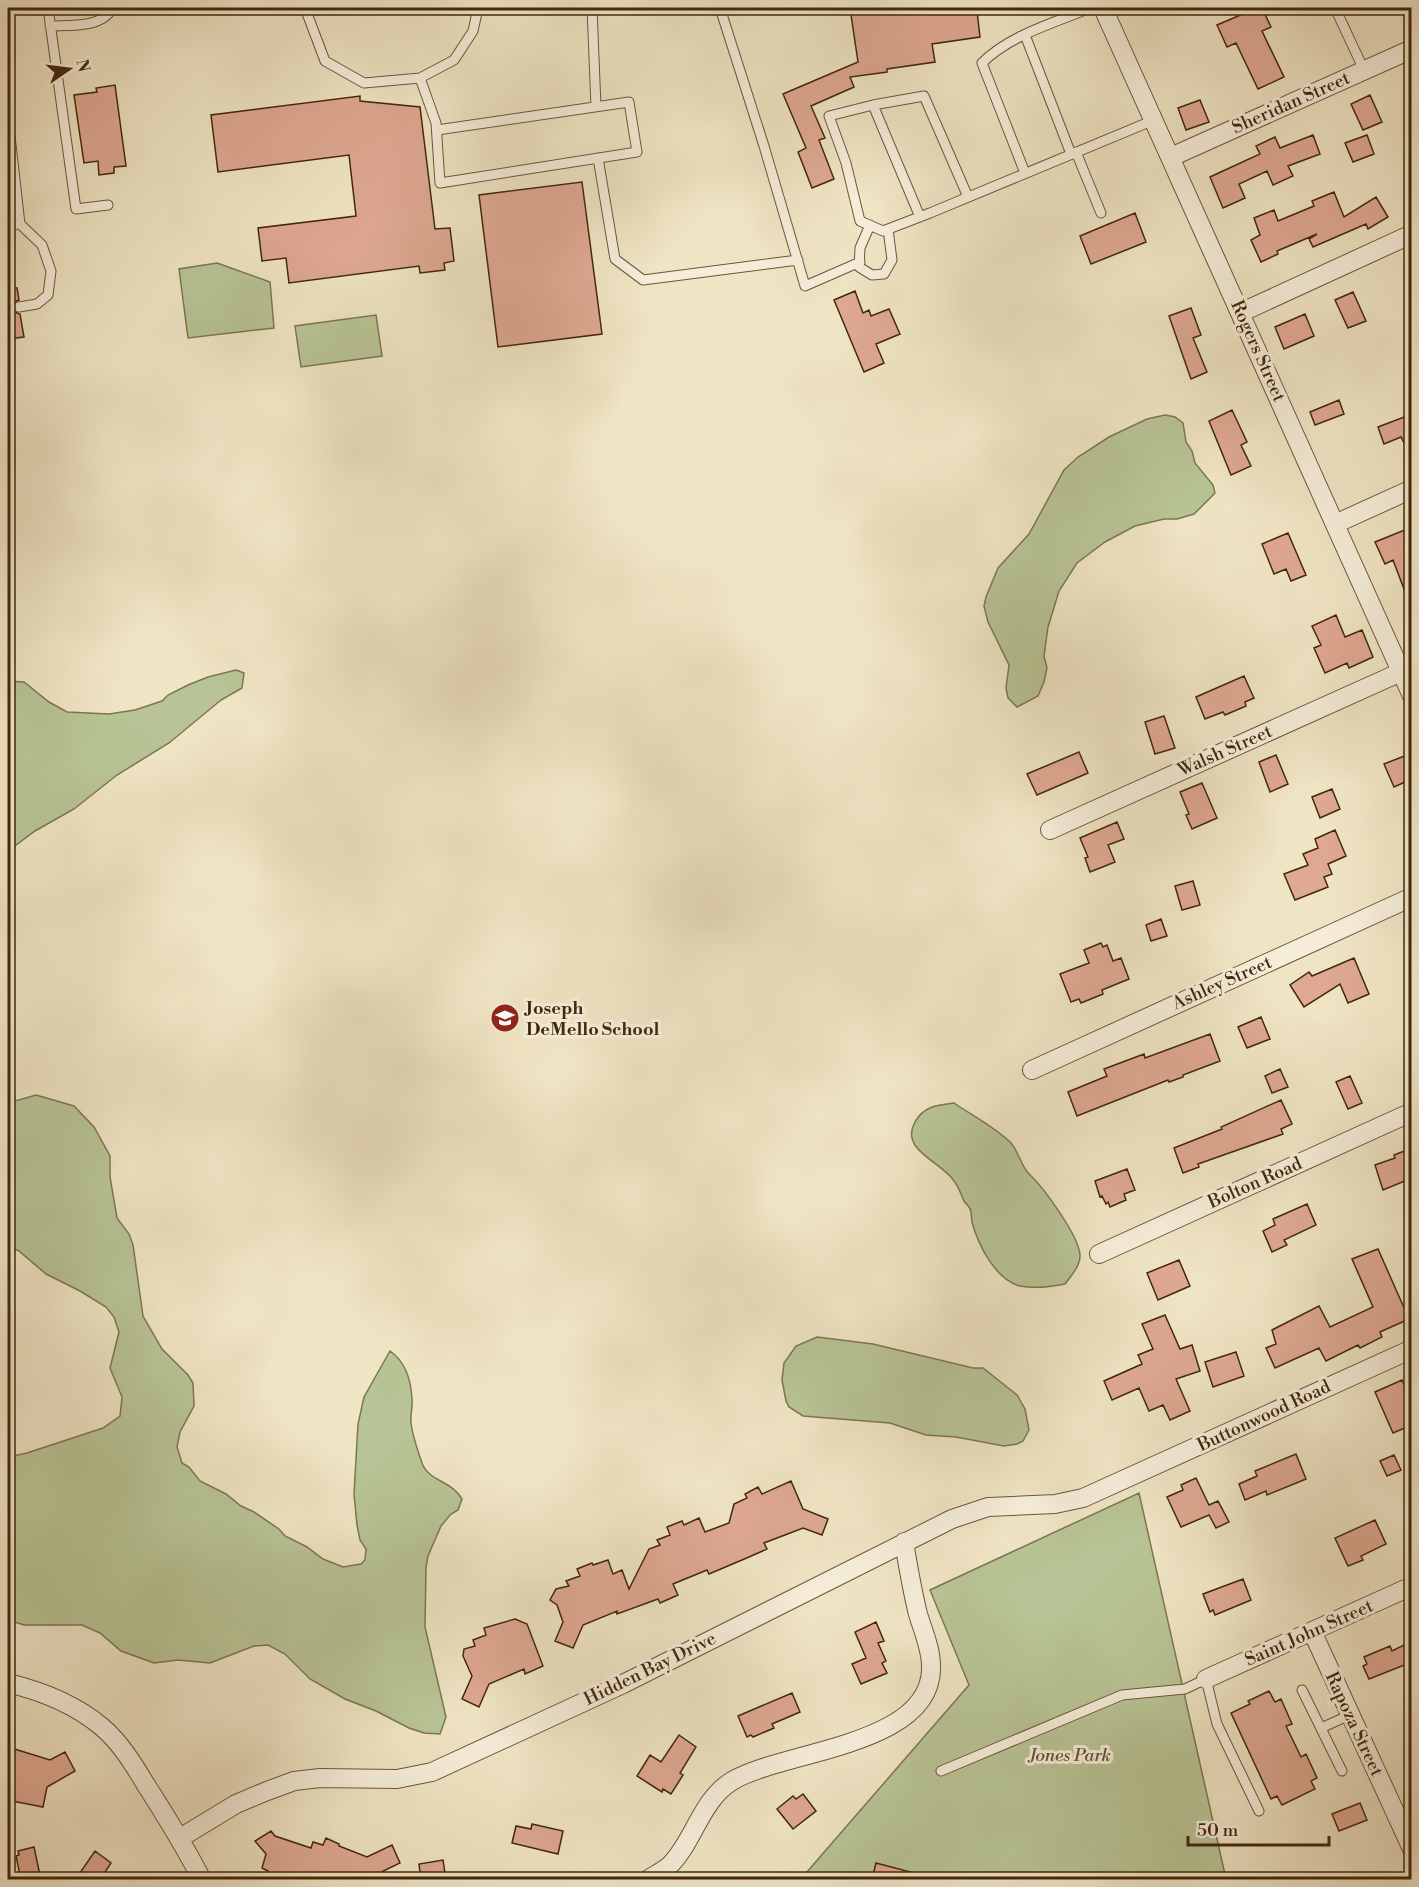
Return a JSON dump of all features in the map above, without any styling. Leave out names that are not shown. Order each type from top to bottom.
[{"type":"street","name":"Rogers Street","points":[[1103,8],[1412,696]]},
{"type":"street","name":"Sheridan Street","points":[[1171,157],[1412,49]]},
{"type":"street","points":[[1240,313],[1412,234]]},
{"type":"street","points":[[1335,524],[1412,489]]},
{"type":"street","name":"Walsh Street","points":[[1050,830],[1401,672]]},
{"type":"street","name":"Ashley Street","points":[[1032,1070],[1412,897]]},
{"type":"street","name":"Bolton Road","points":[[1098,1254],[1412,1112]]},
{"type":"street","name":"Buttonwood Road","points":[[1118,1483],[1412,1348]]},
{"type":"street","name":"Hidden Bay Drive","points":[[180,1838],[236,1804],[294,1781],[320,1778],[397,1779],[432,1772],[623,1684],[952,1519],[976,1510],[1002,1505],[1068,1502],[1118,1483]]},
{"type":"street","points":[[647,1880],[668,1867],[677,1857],[708,1806],[727,1784],[758,1770],[875,1734],[900,1721],[918,1706],[929,1689],[932,1666],[904,1542]]},
{"type":"street","name":"Saint John Street","points":[[1206,1679],[1412,1586]]},
{"type":"street","name":"Rapoza Street","points":[[1312,1632],[1412,1849]]},
{"type":"street","points":[[8,1683],[71,1706],[103,1728],[134,1766],[180,1838],[202,1880]]},
{"type":"lane","points":[[48,8],[76,209],[108,205]]},
{"type":"lane","points":[[50,26],[97,21],[105,18],[112,8]]},
{"type":"lane","points":[[305,8],[325,61],[364,82],[420,78],[454,60],[473,32],[477,8]]},
{"type":"lane","points":[[592,8],[596,107]]},
{"type":"lane","points":[[720,8],[805,286],[860,262]]},
{"type":"lane","points":[[1024,173],[982,63],[994,51],[1024,35],[1090,8]]},
{"type":"lane","points":[[1335,8],[1364,70]]},
{"type":"lane","points":[[1024,35],[1101,213]]},
{"type":"lane","points":[[420,78],[436,127],[440,183],[637,152],[629,102],[436,127]]},
{"type":"lane","points":[[968,197],[924,96],[829,116],[846,163],[860,221],[883,231],[920,217],[1154,120]]},
{"type":"lane","points":[[873,105],[920,217]]},
{"type":"lane","points":[[8,118],[20,224],[42,245],[51,271],[48,295],[37,304],[20,307]]},
{"type":"lane","points":[[598,158],[615,259],[643,280],[798,260]]},
{"type":"lane","points":[[8,225],[20,224]]},
{"type":"lane","points":[[870,225],[860,248],[859,267],[872,275],[884,274],[892,260],[888,229]]},
{"type":"lane","points":[[941,1770],[1122,1695],[1185,1689],[1206,1679],[1217,1724],[1259,1811]]},
{"type":"lane","points":[[1302,1690],[1342,1771]]},
{"type":"lane","points":[[1321,1728],[1350,1715]]},
{"type":"green space","points":[[217,263],[270,282],[274,328],[188,338],[179,269]]},
{"type":"green space","points":[[376,315],[382,356],[301,367],[295,326]]},
{"type":"green space","points":[[1165,415],[1175,417],[1183,423],[1186,442],[1192,451],[1195,463],[1213,485],[1215,493],[1194,514],[1135,526],[1105,542],[1077,563],[1059,591],[1048,627],[1044,656],[1047,668],[1044,682],[1038,696],[1017,707],[1008,698],[1006,688],[1009,665],[988,622],[984,606],[998,568],[1029,534],[1064,470],[1078,457],[1109,437],[1147,419]]},
{"type":"green space","points":[[236,670],[244,673],[242,688],[221,700],[169,743],[117,775],[74,809],[35,831],[8,851],[8,681],[24,682],[49,702],[67,712],[109,714],[135,710],[162,701],[168,695],[188,685]]},
{"type":"green space","points":[[36,1095],[74,1106],[94,1127],[110,1156],[110,1177],[117,1218],[129,1234],[133,1245],[143,1316],[162,1349],[193,1383],[194,1406],[180,1432],[177,1447],[182,1463],[189,1467],[200,1481],[226,1494],[279,1529],[285,1536],[307,1547],[323,1559],[343,1567],[361,1564],[365,1560],[366,1549],[360,1540],[354,1494],[358,1424],[364,1397],[390,1351],[404,1366],[411,1392],[412,1427],[422,1463],[430,1474],[452,1488],[462,1499],[458,1510],[451,1514],[441,1526],[428,1556],[426,1567],[425,1627],[446,1717],[440,1734],[424,1733],[409,1728],[376,1711],[345,1699],[310,1679],[285,1654],[268,1645],[254,1646],[210,1663],[178,1660],[154,1663],[121,1651],[100,1633],[82,1625],[24,1625],[8,1620],[8,1457],[103,1428],[120,1416],[122,1397],[110,1368],[119,1332],[114,1317],[106,1307],[46,1274],[19,1251],[8,1246],[8,1103]]},
{"type":"green space","points":[[954,1103],[1011,1143],[1027,1172],[1068,1225],[1078,1248],[1080,1260],[1065,1284],[1026,1287],[1003,1277],[983,1251],[972,1222],[971,1210],[956,1183],[917,1148],[912,1132],[915,1122],[922,1113],[932,1107]]},
{"type":"green space","points":[[817,1337],[873,1344],[973,1368],[983,1368],[1017,1395],[1025,1409],[1029,1430],[1023,1441],[1004,1446],[956,1437],[926,1435],[890,1423],[803,1416],[789,1407],[786,1401],[782,1380],[784,1363],[796,1346]]},
{"type":"green space","name":"Jones Park","points":[[1139,1493],[1226,1879],[800,1880],[969,1685],[930,1590]]},
{"type":"building","points":[[850,8],[963,8],[964,13],[977,11],[980,37],[932,44],[935,62],[850,77],[854,87],[811,106],[825,138],[819,140],[834,179],[812,188],[798,152],[806,148],[783,94],[858,62]]},
{"type":"building","points":[[1262,8],[1271,27],[1262,31],[1284,77],[1258,89],[1236,43],[1227,47],[1217,25]]},
{"type":"building","points":[[115,85],[126,166],[114,167],[114,173],[99,175],[98,161],[84,163],[74,95],[97,92],[96,88]]},
{"type":"building","points":[[1370,95],[1382,122],[1363,130],[1351,104]]},
{"type":"building","points":[[360,96],[360,101],[420,107],[435,229],[450,228],[454,261],[444,263],[445,270],[420,273],[419,266],[289,283],[286,258],[262,261],[258,228],[356,216],[349,155],[218,172],[211,115]]},
{"type":"building","points":[[1200,100],[1209,122],[1186,130],[1178,108]]},
{"type":"building","points":[[1313,135],[1320,154],[1288,166],[1293,176],[1273,185],[1267,171],[1239,184],[1245,198],[1223,208],[1210,177],[1260,154],[1256,146],[1275,137],[1280,148]]},
{"type":"building","points":[[1367,135],[1374,154],[1353,162],[1345,143]]},
{"type":"building","points":[[582,182],[602,334],[498,347],[479,195]]},
{"type":"building","points":[[1334,192],[1344,217],[1376,197],[1388,217],[1368,229],[1366,224],[1313,247],[1309,239],[1317,234],[1277,251],[1278,254],[1261,262],[1251,240],[1260,235],[1254,218],[1274,210],[1278,221],[1314,206],[1312,201]]},
{"type":"building","points":[[1135,213],[1146,242],[1091,264],[1080,236]]},
{"type":"building","points":[[8,288],[17,288],[19,300],[14,302],[12,308],[14,312],[20,314],[24,337],[8,339]]},
{"type":"building","points":[[855,291],[863,313],[869,310],[871,316],[889,309],[900,334],[876,344],[884,363],[864,372],[834,300]]},
{"type":"building","points":[[1353,292],[1366,321],[1348,328],[1335,300]]},
{"type":"building","points":[[1191,308],[1201,335],[1193,338],[1207,372],[1191,379],[1169,316]]},
{"type":"building","points":[[1305,314],[1314,336],[1284,349],[1275,327]]},
{"type":"building","points":[[1339,400],[1344,414],[1315,425],[1310,412]]},
{"type":"building","points":[[1232,410],[1247,442],[1241,445],[1251,466],[1231,475],[1209,421]]},
{"type":"building","points":[[1412,414],[1412,459],[1401,437],[1384,444],[1378,427]]},
{"type":"building","points":[[1412,527],[1412,605],[1410,605],[1393,560],[1385,564],[1375,542]]},
{"type":"building","points":[[1288,533],[1306,575],[1291,581],[1286,569],[1274,574],[1262,544]]},
{"type":"building","points":[[1336,615],[1345,637],[1362,630],[1373,657],[1349,668],[1347,663],[1325,673],[1314,648],[1321,645],[1312,626]]},
{"type":"building","points":[[1244,676],[1254,698],[1245,702],[1246,706],[1225,715],[1223,712],[1205,719],[1196,697]]},
{"type":"building","points":[[1164,716],[1175,748],[1155,754],[1145,722]]},
{"type":"building","points":[[1079,752],[1088,773],[1037,795],[1027,774]]},
{"type":"building","points":[[1412,753],[1412,779],[1394,787],[1384,764]]},
{"type":"building","points":[[1276,755],[1288,784],[1270,792],[1259,762]]},
{"type":"building","points":[[1202,783],[1217,818],[1192,829],[1180,792]]},
{"type":"building","points":[[1332,789],[1340,809],[1320,818],[1312,797]]},
{"type":"building","points":[[1117,822],[1124,839],[1108,845],[1115,862],[1090,872],[1085,858],[1088,857],[1080,838]]},
{"type":"building","points":[[1335,830],[1346,856],[1328,864],[1332,874],[1324,877],[1328,887],[1295,900],[1284,874],[1308,865],[1303,854],[1318,848],[1315,839]]},
{"type":"building","points":[[1193,881],[1200,905],[1182,910],[1175,886]]},
{"type":"building","points":[[1161,919],[1167,936],[1151,941],[1146,925]]},
{"type":"building","points":[[1101,943],[1103,947],[1107,945],[1113,961],[1121,958],[1129,979],[1102,990],[1103,994],[1081,1003],[1079,999],[1071,1002],[1060,974],[1089,963],[1084,950]]},
{"type":"building","points":[[1354,958],[1369,994],[1348,1003],[1340,984],[1304,1007],[1290,985],[1309,972],[1312,976]]},
{"type":"building","points":[[1261,1017],[1270,1039],[1247,1048],[1238,1027]]},
{"type":"building","points":[[1210,1034],[1220,1061],[1077,1116],[1068,1092],[1107,1076],[1104,1069],[1144,1054],[1145,1058]]},
{"type":"building","points":[[1280,1069],[1288,1087],[1272,1093],[1265,1076]]},
{"type":"building","points":[[1350,1076],[1362,1103],[1348,1109],[1336,1082]]},
{"type":"building","points":[[1281,1100],[1292,1124],[1281,1129],[1283,1134],[1198,1164],[1199,1167],[1183,1173],[1174,1148],[1222,1129],[1221,1127]]},
{"type":"building","points":[[1412,1148],[1412,1178],[1383,1190],[1375,1165],[1395,1158],[1394,1155]]},
{"type":"building","points":[[1127,1169],[1135,1190],[1124,1194],[1126,1200],[1110,1207],[1102,1196],[1100,1197],[1095,1181]]},
{"type":"building","points":[[1307,1204],[1316,1225],[1284,1240],[1287,1245],[1272,1252],[1263,1231],[1275,1225],[1273,1219]]},
{"type":"building","points":[[1378,1249],[1409,1319],[1380,1332],[1382,1337],[1360,1348],[1358,1345],[1326,1361],[1319,1348],[1275,1368],[1266,1348],[1276,1344],[1272,1330],[1319,1306],[1330,1327],[1373,1307],[1352,1259]]},
{"type":"building","points":[[1179,1260],[1190,1286],[1158,1300],[1147,1273]]},
{"type":"building","points":[[1165,1315],[1180,1349],[1192,1345],[1200,1371],[1176,1379],[1190,1411],[1170,1420],[1163,1405],[1149,1411],[1139,1388],[1112,1400],[1104,1381],[1142,1364],[1138,1355],[1153,1349],[1142,1324]]},
{"type":"building","points":[[1236,1352],[1244,1376],[1213,1387],[1205,1362]]},
{"type":"building","points":[[1402,1380],[1412,1402],[1412,1425],[1393,1433],[1375,1392]]},
{"type":"building","points":[[1296,1454],[1306,1479],[1267,1495],[1266,1491],[1245,1500],[1239,1484],[1257,1476],[1255,1471]]},
{"type":"building","points":[[1394,1455],[1401,1470],[1387,1476],[1380,1461]]},
{"type":"building","points":[[1196,1478],[1209,1505],[1218,1501],[1229,1522],[1216,1528],[1209,1515],[1181,1527],[1167,1497],[1183,1490],[1181,1485]]},
{"type":"building","points":[[791,1481],[803,1509],[828,1519],[822,1535],[803,1528],[764,1543],[767,1549],[709,1574],[707,1570],[673,1584],[678,1595],[660,1603],[658,1599],[617,1614],[617,1611],[583,1625],[573,1648],[555,1641],[563,1622],[557,1605],[550,1600],[556,1589],[569,1586],[566,1581],[580,1576],[577,1569],[608,1560],[613,1574],[622,1570],[629,1589],[649,1549],[660,1545],[657,1540],[670,1535],[667,1527],[682,1521],[684,1525],[699,1518],[705,1532],[729,1523],[734,1504],[747,1498],[745,1494],[758,1487],[762,1494]]},
{"type":"building","points":[[1375,1520],[1386,1544],[1361,1556],[1363,1560],[1348,1566],[1335,1538]]},
{"type":"building","points":[[1243,1579],[1251,1600],[1215,1615],[1213,1610],[1210,1612],[1203,1594]]},
{"type":"building","points":[[515,1619],[527,1624],[543,1666],[525,1674],[524,1669],[489,1684],[479,1707],[462,1699],[472,1676],[463,1656],[464,1649],[475,1646],[473,1640],[486,1635],[484,1628]]},
{"type":"building","points":[[876,1622],[884,1641],[878,1643],[886,1661],[882,1663],[887,1673],[861,1684],[852,1664],[866,1658],[855,1632]]},
{"type":"building","points":[[1412,1641],[1412,1662],[1369,1679],[1363,1666],[1367,1664],[1364,1657],[1390,1646],[1392,1651]]},
{"type":"building","points":[[1269,1691],[1275,1702],[1281,1699],[1292,1724],[1286,1726],[1301,1757],[1306,1754],[1317,1778],[1311,1781],[1315,1789],[1282,1805],[1277,1796],[1271,1799],[1231,1713],[1250,1704],[1248,1701]]},
{"type":"building","points":[[792,1693],[800,1712],[772,1724],[774,1728],[753,1737],[751,1735],[747,1737],[738,1716]]},
{"type":"building","points":[[679,1735],[696,1747],[680,1773],[683,1775],[671,1794],[663,1789],[662,1792],[637,1776],[650,1755],[661,1762]]},
{"type":"building","points":[[8,1747],[50,1760],[65,1752],[75,1771],[47,1787],[43,1807],[12,1801],[14,1793],[8,1792]]},
{"type":"building","points":[[803,1794],[816,1811],[793,1829],[777,1809],[793,1796],[796,1799]]},
{"type":"building","points":[[1360,1803],[1367,1820],[1339,1831],[1332,1814]]},
{"type":"building","points":[[532,1824],[563,1831],[558,1854],[512,1843],[516,1826],[531,1829]]},
{"type":"building","points":[[271,1831],[275,1836],[311,1848],[313,1842],[323,1845],[326,1838],[367,1857],[392,1845],[400,1863],[365,1880],[265,1880],[268,1871],[262,1868],[266,1854],[255,1841]]},
{"type":"building","points":[[34,1847],[41,1880],[21,1880],[16,1856],[19,1855],[18,1851]]},
{"type":"building","points":[[95,1851],[111,1863],[100,1880],[75,1880]]},
{"type":"building","points":[[443,1860],[446,1880],[421,1880],[419,1864]]},
{"type":"building","points":[[876,1863],[918,1874],[917,1880],[872,1880]]},
{"type":"place","name":"Joseph DeMello School","points":[[505,1018]]}]
